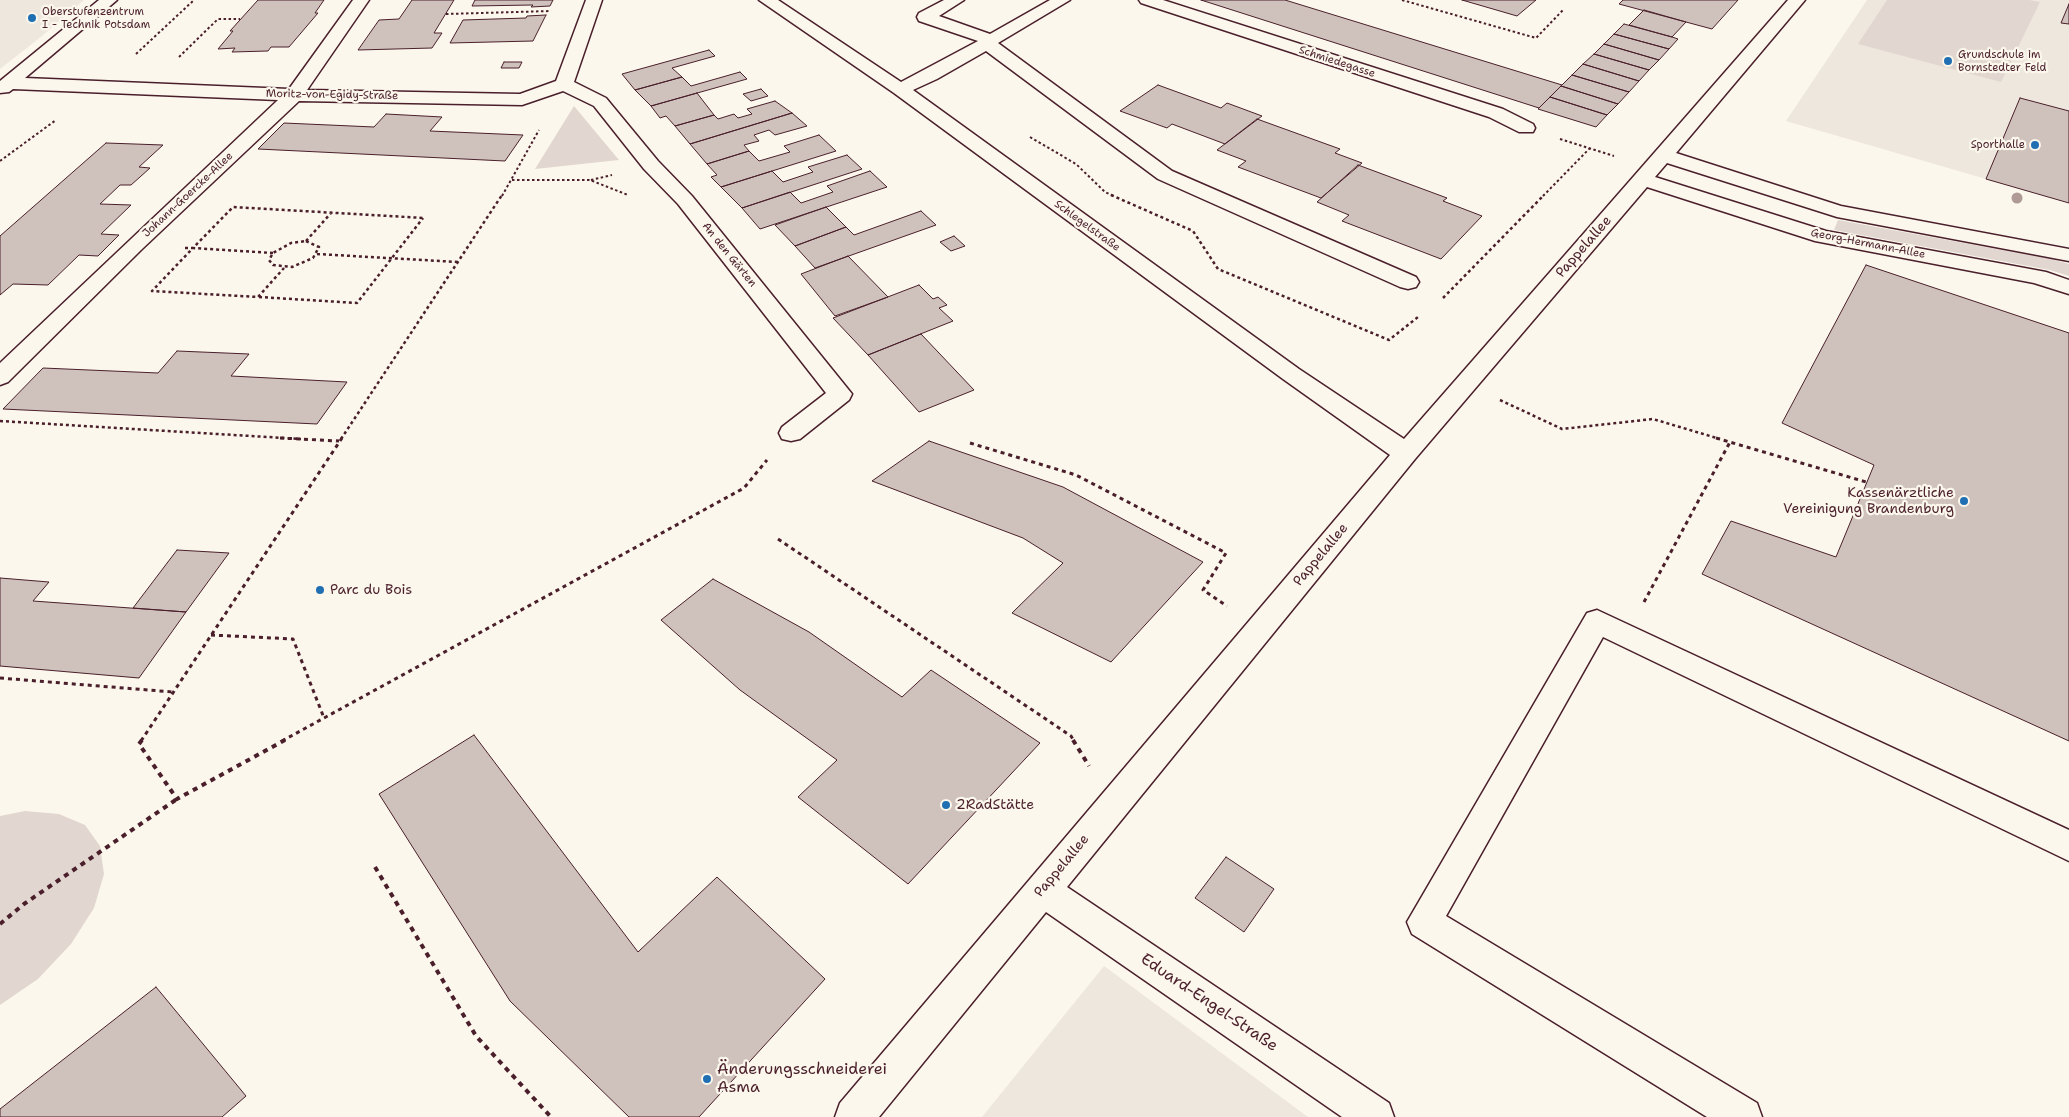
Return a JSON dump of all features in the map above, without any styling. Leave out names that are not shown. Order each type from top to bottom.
[{"type":"street","points":[[4,86],[110,0]]},
{"type":"street","name":"Johann-Goercke-Allee","points":[[0,377],[134,246],[294,95],[361,0]]},
{"type":"street","points":[[564,84],[594,0]]},
{"type":"street","name":"Schlegelstraße","points":[[767,0],[900,89],[1283,368],[1406,453]]},
{"type":"street","points":[[956,0],[925,17],[989,41],[1165,175],[1408,282]]},
{"type":"street","points":[[900,89],[930,75],[1062,0]]},
{"type":"street","name":"Schmiedegasse","points":[[1147,0],[1496,113],[1526,128]]},
{"type":"street","name":"Pappelallee","points":[[854,1117],[1406,453],[1797,0]]},
{"type":"street","name":"Moritz-von-Egidy-Straße","points":[[4,86],[522,100],[564,84]]},
{"type":"street","name":"An den Gärten","points":[[564,84],[600,102],[651,165],[685,200],[840,394],[791,433]]},
{"type":"street","name":"Georg-Hermann-Allee","points":[[1652,168],[1836,211],[2069,255]]},
{"type":"street","name":"Georg-Hermann-Allee","points":[[1652,168],[1822,237],[2038,277],[2069,287]]},
{"type":"street","points":[[1743,1117],[1424,922],[1597,622],[2069,846]]},
{"type":"street","name":"Eduard-Engel-Straße","points":[[1043,890],[1375,1117]]},
{"type":"path","points":[[1402,0],[1536,38],[1564,9]]},
{"type":"path","points":[[446,14],[553,11]]},
{"type":"path","points":[[147,89],[218,19],[240,19]]},
{"type":"path","points":[[177,799],[139,744],[512,180],[564,84]]},
{"type":"path","points":[[1526,128],[1652,168]]},
{"type":"path","points":[[512,180],[590,180],[629,195],[685,200]]},
{"type":"path","points":[[233,207],[424,218],[357,303],[152,291],[193,248],[233,207]]},
{"type":"path","points":[[306,241],[331,212]]},
{"type":"path","points":[[258,297],[284,268],[307,262],[317,254],[319,247],[306,241],[284,245],[273,253],[269,260],[271,263],[284,268]]},
{"type":"path","points":[[134,246],[273,253]]},
{"type":"path","points":[[317,254],[458,262]]},
{"type":"path","points":[[1466,384],[1562,429],[1653,419],[1866,482]]},
{"type":"path","points":[[0,421],[339,441]]},
{"type":"path","points":[[0,924],[24,904],[177,799],[744,488],[791,433]]},
{"type":"path","points":[[1626,635],[1730,442]]},
{"type":"path","points":[[970,443],[1076,475],[1226,553],[1203,590],[1260,629]]},
{"type":"path","points":[[778,539],[1070,736],[1114,804]]},
{"type":"path","points":[[211,635],[293,639],[324,718]]},
{"type":"path","points":[[0,678],[173,692]]},
{"type":"path","points":[[375,867],[476,1036],[551,1117]]},
{"type":"shaded area","name":"Oberstufenzentrum I - Technik Potsdam","points":[[0,0],[84,0],[0,69]]},
{"type":"shaded area","name":"Grundschule im Bornstedter Feld","points":[[1867,0],[2069,0],[2069,203],[1786,121]]},
{"type":"shaded area","points":[[1887,0],[2029,0],[2040,2],[2001,82],[1858,44]]},
{"type":"shaded area","points":[[574,106],[619,160],[535,169]]},
{"type":"shaded area","points":[[1838,220],[2051,259],[2069,264],[2069,276],[2050,270],[1834,230]]},
{"type":"shaded area","points":[[25,811],[59,814],[85,825],[100,846],[104,874],[94,908],[71,944],[38,979],[0,1005],[0,816]]},
{"type":"shaded area","points":[[1104,966],[1308,1117],[982,1117]]},
{"type":"building","points":[[258,0],[324,0],[315,13],[318,13],[289,47],[271,47],[268,51],[232,52],[235,48],[218,49],[233,31],[230,31]]},
{"type":"building","points":[[412,0],[454,0],[434,33],[442,33],[432,48],[358,50],[379,20],[399,19]]},
{"type":"building","points":[[475,0],[553,0],[550,6],[531,7],[533,5],[472,6]]},
{"type":"building","points":[[1201,0],[1285,0],[1562,85],[1539,108]]},
{"type":"building","points":[[1462,0],[1536,0],[1517,16]]},
{"type":"building","points":[[1623,0],[1738,0],[1712,29],[1619,4]]},
{"type":"building","points":[[2069,4],[2069,24],[2061,23]]},
{"type":"building","points":[[1644,10],[1686,22],[1672,37],[1629,25]]},
{"type":"building","points":[[546,15],[533,41],[450,43],[463,20],[526,18],[527,16]]},
{"type":"building","points":[[1624,24],[1678,39],[1669,49],[1614,34]]},
{"type":"building","points":[[1614,34],[1669,49],[1659,60],[1604,44]]},
{"type":"building","points":[[1604,44],[1659,60],[1649,70],[1594,54]]},
{"type":"building","points":[[709,50],[715,56],[672,68],[682,77],[635,90],[622,74]]},
{"type":"building","points":[[1594,54],[1649,70],[1639,81],[1583,64]]},
{"type":"building","points":[[504,62],[522,62],[519,68],[501,68]]},
{"type":"building","points":[[1583,64],[1639,81],[1629,92],[1572,75]]},
{"type":"building","points":[[740,72],[747,79],[651,106],[635,90],[682,77],[691,86]]},
{"type":"building","points":[[1572,75],[1629,92],[1618,104],[1561,86]]},
{"type":"building","points":[[1158,85],[1221,108],[1227,103],[1262,116],[1225,144],[1172,124],[1167,128],[1120,111]]},
{"type":"building","points":[[1561,86],[1618,104],[1607,115],[1550,97]]},
{"type":"building","points":[[761,89],[768,96],[751,101],[743,94]]},
{"type":"building","points":[[697,93],[714,115],[675,126],[666,116],[660,118],[651,106]]},
{"type":"building","points":[[1550,97],[1607,115],[1596,127],[1538,109]]},
{"type":"building","name":"Sporthalle","points":[[2020,98],[2069,111],[2069,203],[1986,179]]},
{"type":"building","points":[[775,101],[792,113],[690,144],[675,126],[714,115],[718,119],[734,114],[738,118],[752,114],[747,109]]},
{"type":"building","points":[[792,113],[807,126],[775,135],[769,130],[754,135],[759,141],[744,145],[749,151],[707,164],[690,144]]},
{"type":"building","points":[[386,114],[442,117],[430,131],[523,135],[505,161],[258,149],[284,123],[374,127]]},
{"type":"building","points":[[1257,119],[1340,149],[1335,153],[1362,163],[1321,198],[1238,167],[1246,161],[1217,150]]},
{"type":"building","points":[[819,135],[836,151],[721,187],[711,177],[717,175],[707,164],[749,151],[759,161],[790,152],[784,146]]},
{"type":"building","points":[[106,143],[163,145],[139,167],[150,168],[131,185],[120,185],[100,204],[131,205],[101,234],[119,235],[98,256],[79,255],[48,285],[13,284],[0,295],[0,236]]},
{"type":"building","points":[[847,155],[862,169],[742,208],[721,187],[772,171],[783,182],[813,172],[808,167]]},
{"type":"building","points":[[1358,165],[1447,198],[1443,201],[1482,216],[1441,259],[1342,221],[1349,215],[1317,202]]},
{"type":"building","points":[[870,171],[887,187],[760,229],[742,208],[790,192],[801,203],[833,192],[827,186]]},
{"type":"building","points":[[826,207],[846,227],[795,246],[775,225]]},
{"type":"building","points":[[921,211],[936,225],[815,268],[795,246],[846,227],[854,235]]},
{"type":"building","points":[[954,236],[965,246],[951,251],[940,242]]},
{"type":"building","points":[[848,256],[888,297],[835,316],[801,274]]},
{"type":"building","name":"Kassenärztliche Vereinigung Brandenburg","points":[[1866,265],[2069,333],[2069,741],[1702,574],[1731,521],[1836,557],[1874,465],[1782,423]]},
{"type":"building","points":[[919,285],[933,299],[938,297],[947,305],[939,308],[953,321],[868,355],[833,318]]},
{"type":"building","points":[[921,334],[974,390],[919,412],[868,355]]},
{"type":"building","points":[[177,351],[249,354],[231,376],[347,382],[317,424],[3,409],[43,368],[158,373]]},
{"type":"building","points":[[929,441],[1063,487],[1203,562],[1111,662],[1012,613],[1063,563],[1023,538],[872,481]]},
{"type":"building","points":[[177,550],[229,553],[186,612],[133,608]]},
{"type":"building","points":[[0,578],[49,582],[33,601],[186,612],[139,678],[0,666]]},
{"type":"building","points":[[713,579],[809,632],[902,697],[931,670],[1040,743],[908,884],[798,797],[837,760],[740,690],[661,620]]},
{"type":"building","points":[[474,735],[638,952],[717,877],[825,979],[699,1117],[629,1117],[510,1001],[379,794]]},
{"type":"building","points":[[1226,857],[1274,889],[1244,932],[1195,898]]},
{"type":"building","points":[[156,987],[246,1096],[222,1117],[0,1117],[0,1109]]},
{"type":"place","name":"Oberstufenzentrum I - Technik Potsdam","points":[[32,18]]},
{"type":"place","name":"Grundschule im Bornstedter Feld","points":[[1948,61]]},
{"type":"place","name":"Sporthalle","points":[[2035,145]]},
{"type":"place","name":"Kassenärztliche Vereinigung Brandenburg","points":[[1964,501]]},
{"type":"place","name":"Parc du Bois","points":[[320,590]]},
{"type":"place","name":"2RadStätte","points":[[946,805]]},
{"type":"place","name":"Änderungsschneiderei Asma","points":[[707,1079]]}]
